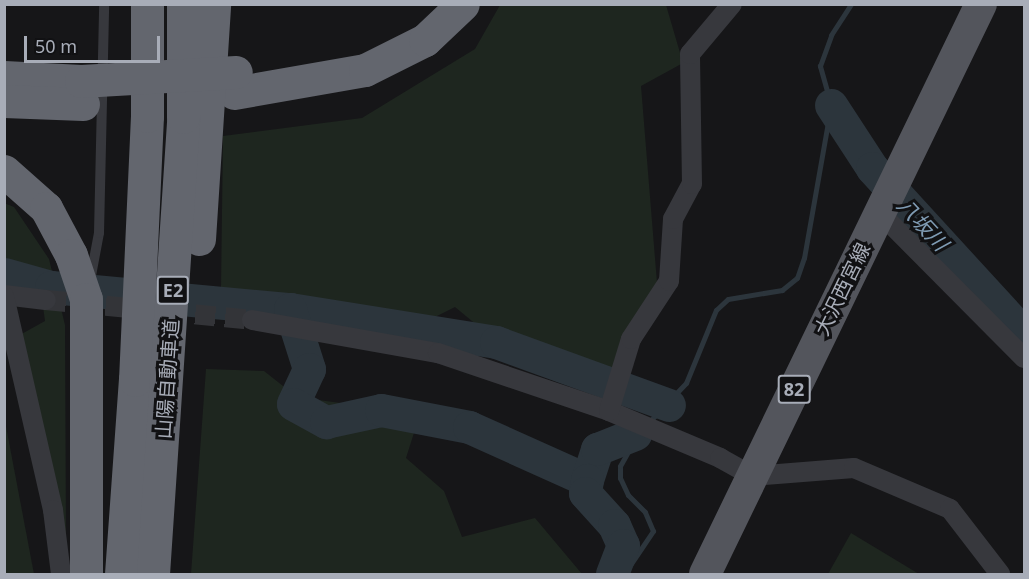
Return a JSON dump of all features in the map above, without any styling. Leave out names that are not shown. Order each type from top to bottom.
[{"type":"highway","name":"山陽自動車道","points":[[121,574],[135,380],[146,140],[147,4]]},
{"type":"highway","name":"山陽自動車道","points":[[154,566],[183,117],[183,4]]},
{"type":"highway","points":[[154,566],[197,259],[214,4]]},
{"type":"highway","points":[[235,82],[392,37],[435,4]]},
{"type":"highway","points":[[4,101],[82,92],[235,82],[366,70],[425,40],[463,4]]},
{"type":"highway","points":[[4,77],[82,92]]},
{"type":"highway","points":[[4,171],[46,208],[71,255],[86,298],[86,574]]},
{"type":"main road","name":"大沢西宮線","points":[[705,574],[981,4]]},
{"type":"street","points":[[618,415],[631,339],[669,282],[673,219],[692,184],[690,54],[732,4]]},
{"type":"street","points":[[881,208],[1024,358]]},
{"type":"street","points":[[46,300],[4,295],[53,510],[61,574]]},
{"type":"street","points":[[252,320],[438,353],[618,415],[753,476],[854,468],[950,509],[1000,574]]},
{"type":"lane","points":[[86,298],[99,233],[104,4]]},
{"type":"shaded area","points":[[500,5],[666,5],[683,63],[641,86],[658,295],[618,375],[484,331],[455,307],[423,323],[221,288],[223,136],[362,118],[475,49]]},
{"type":"shaded area","points":[[4,203],[14,207],[49,259],[65,325],[66,539],[18,336],[45,321],[38,270],[5,264]]},
{"type":"shaded area","points":[[206,369],[264,371],[297,397],[420,414],[406,458],[444,491],[462,537],[535,518],[582,574],[191,574]]},
{"type":"shaded area","points":[[5,421],[34,574],[5,574]]},
{"type":"shaded area","points":[[851,533],[919,574],[828,574]]},
{"type":"waterway","points":[[649,422],[686,383],[716,310],[728,299],[782,290],[797,278],[804,258],[831,105],[820,66],[831,35],[851,4]]},
{"type":"waterway","name":"八坂川","points":[[831,105],[872,168],[1024,334]]},
{"type":"waterway","points":[[4,274],[51,287],[290,309],[496,342],[669,405]]},
{"type":"waterway","points":[[290,309],[309,369],[293,404],[326,422],[381,410],[469,427],[587,480],[597,449],[635,434]]},
{"type":"waterway","points":[[624,574],[653,531],[645,512],[628,495],[620,478],[620,466],[640,430]]},
{"type":"waterway","points":[[587,480],[585,493],[614,525],[623,545],[612,574]]},
{"type":"tunnel","points":[[46,300],[252,320]]}]
